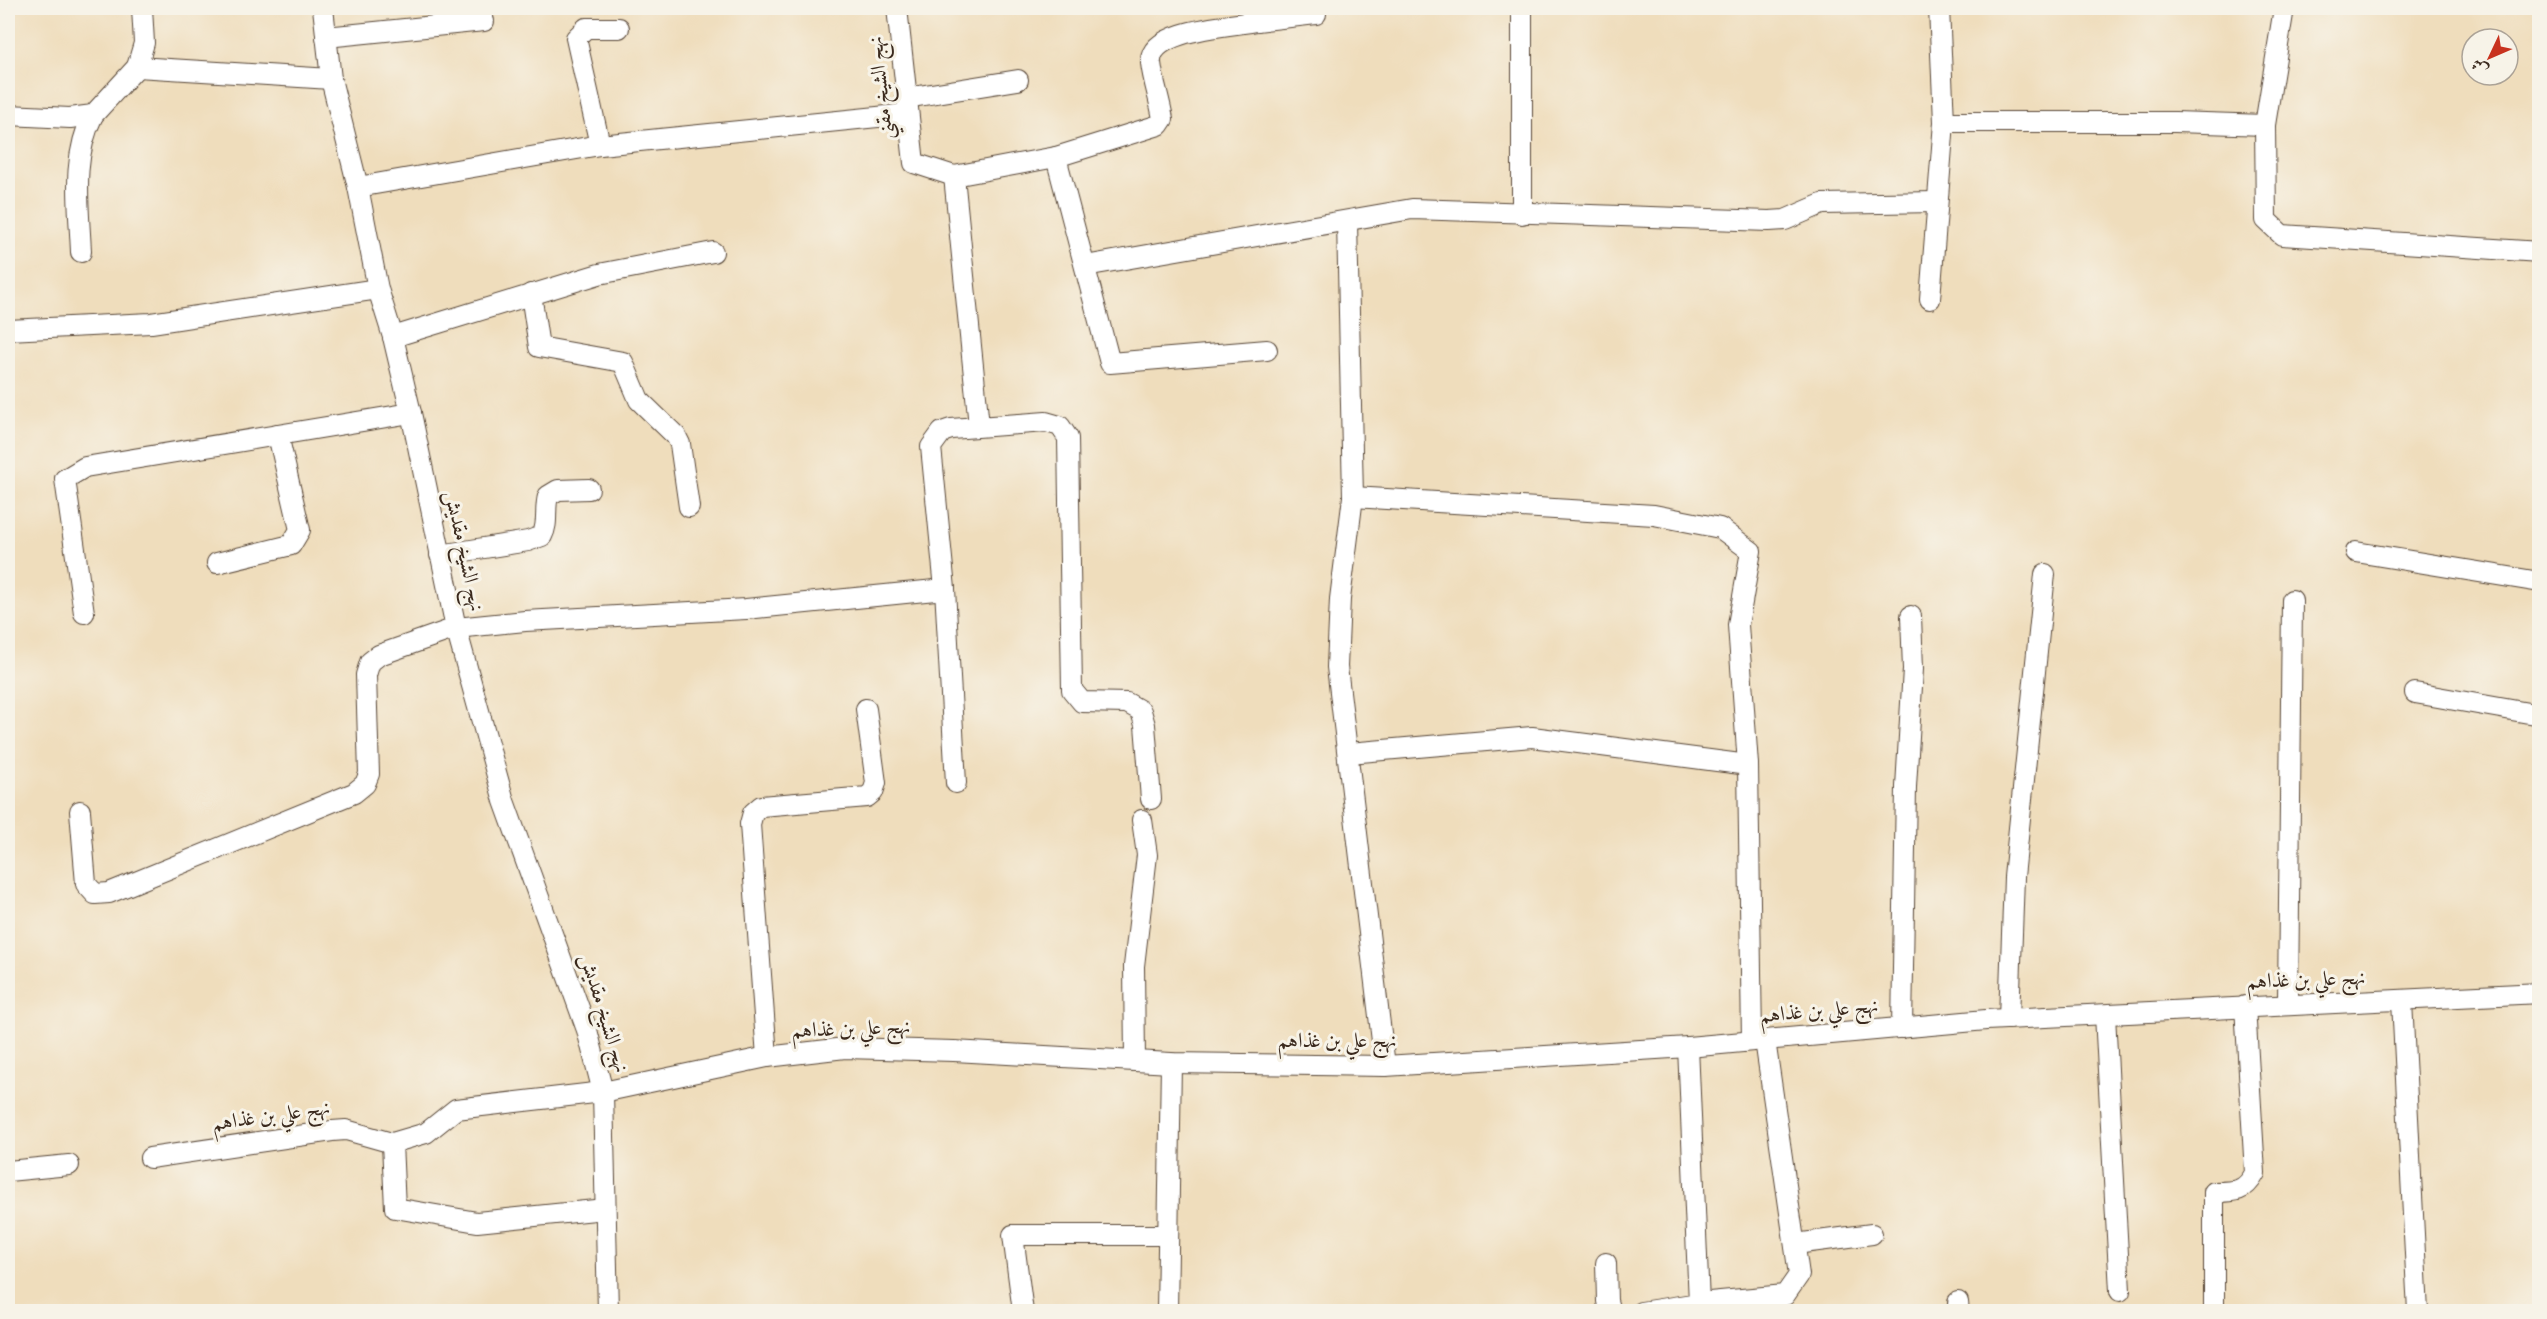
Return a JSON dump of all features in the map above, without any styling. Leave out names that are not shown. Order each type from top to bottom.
[{"type":"street","points":[[81,252],[77,166],[82,136],[93,115],[137,68],[144,44],[142,8]]},
{"type":"street","name":"نهج الشيخ مقديش","points":[[323,8],[331,79],[358,187],[378,289],[393,337],[411,413],[456,628],[504,801],[587,1030],[603,1092],[608,1311]]},
{"type":"street","name":"نهج الشيخ مقني","points":[[897,8],[914,163],[954,176]]},
{"type":"street","points":[[1522,8],[1522,214]]},
{"type":"street","points":[[1930,299],[1944,122],[1939,8]]},
{"type":"street","points":[[2284,8],[2265,125],[2266,220],[2282,235],[2540,252]]},
{"type":"street","points":[[979,426],[954,176],[1056,157],[1159,125],[1163,118],[1151,61],[1157,46],[1177,35],[1256,14],[1316,14]]},
{"type":"street","points":[[326,38],[484,21]]},
{"type":"street","points":[[600,145],[576,38],[586,28],[620,28]]},
{"type":"street","points":[[137,68],[331,79]]},
{"type":"street","points":[[358,187],[600,145],[906,106],[1018,80]]},
{"type":"street","points":[[8,115],[70,118],[93,115]]},
{"type":"street","points":[[1944,122],[2175,122],[2265,125]]},
{"type":"street","points":[[1056,157],[1110,363],[1267,350]]},
{"type":"street","points":[[1085,266],[1412,209],[1769,221],[1785,220],[1822,204],[1936,202]]},
{"type":"street","points":[[1347,221],[1353,497],[1340,598],[1338,667],[1385,1066]]},
{"type":"street","points":[[393,337],[599,274],[713,252]]},
{"type":"street","points":[[8,330],[151,323],[378,289]]},
{"type":"street","points":[[531,294],[539,347],[623,362],[634,393],[680,444],[689,507]]},
{"type":"street","points":[[84,613],[65,479],[85,467],[411,413]]},
{"type":"street","points":[[956,783],[945,589],[930,447],[942,432],[979,426],[1053,423],[1060,426],[1068,438],[1072,690],[1082,702],[1127,704],[1141,711],[1145,725],[1151,799]]},
{"type":"street","points":[[217,563],[291,545],[300,530],[278,435]]},
{"type":"street","points":[[440,555],[528,541],[542,536],[548,526],[545,507],[548,496],[558,490],[589,489]]},
{"type":"street","points":[[1353,497],[1654,514],[1720,528],[1751,551],[1738,625],[1748,765],[1759,1040],[1799,1275],[1785,1295],[1699,1307],[1641,1311]]},
{"type":"street","points":[[2356,552],[2540,582]]},
{"type":"street","points":[[2009,1019],[2014,877],[2045,574]]},
{"type":"street","points":[[80,811],[86,884],[91,892],[99,895],[140,882],[354,793],[365,784],[369,774],[366,675],[370,662],[379,655],[456,628],[525,621],[746,609],[945,589]]},
{"type":"street","points":[[2288,1003],[2292,600]]},
{"type":"street","points":[[1902,1028],[1906,786],[1913,669],[1911,616]]},
{"type":"street","points":[[2415,693],[2540,715]]},
{"type":"street","points":[[767,1057],[750,824],[753,813],[761,806],[867,796],[873,792],[876,783],[866,709]]},
{"type":"street","points":[[1349,753],[1532,736],[1748,765]]},
{"type":"street","points":[[1135,1061],[1134,966],[1147,855],[1142,820]]},
{"type":"street","name":"نهج علي بن غذاهم","points":[[150,1158],[332,1131],[346,1131],[392,1143],[426,1133],[456,1109],[603,1092],[767,1057],[845,1048],[954,1051],[1171,1063],[1385,1066],[1688,1047],[2009,1019],[2288,1003],[2540,993]]},
{"type":"street","points":[[2402,1000],[2418,1311]]},
{"type":"street","points":[[2214,1311],[2214,1192],[2239,1192],[2248,1185],[2255,1173],[2245,1006]]},
{"type":"street","points":[[2105,1015],[2120,1291]]},
{"type":"street","points":[[1688,1047],[1699,1307]]},
{"type":"street","points":[[1167,1311],[1171,1063]]},
{"type":"street","points":[[392,1143],[394,1208],[477,1222],[605,1209]]},
{"type":"street","points":[[8,1171],[69,1165]]},
{"type":"street","points":[[1795,1244],[1872,1234]]},
{"type":"street","points":[[1023,1311],[1013,1236],[1168,1235]]},
{"type":"street","points":[[1606,1263],[1607,1301],[1610,1311]]}]
